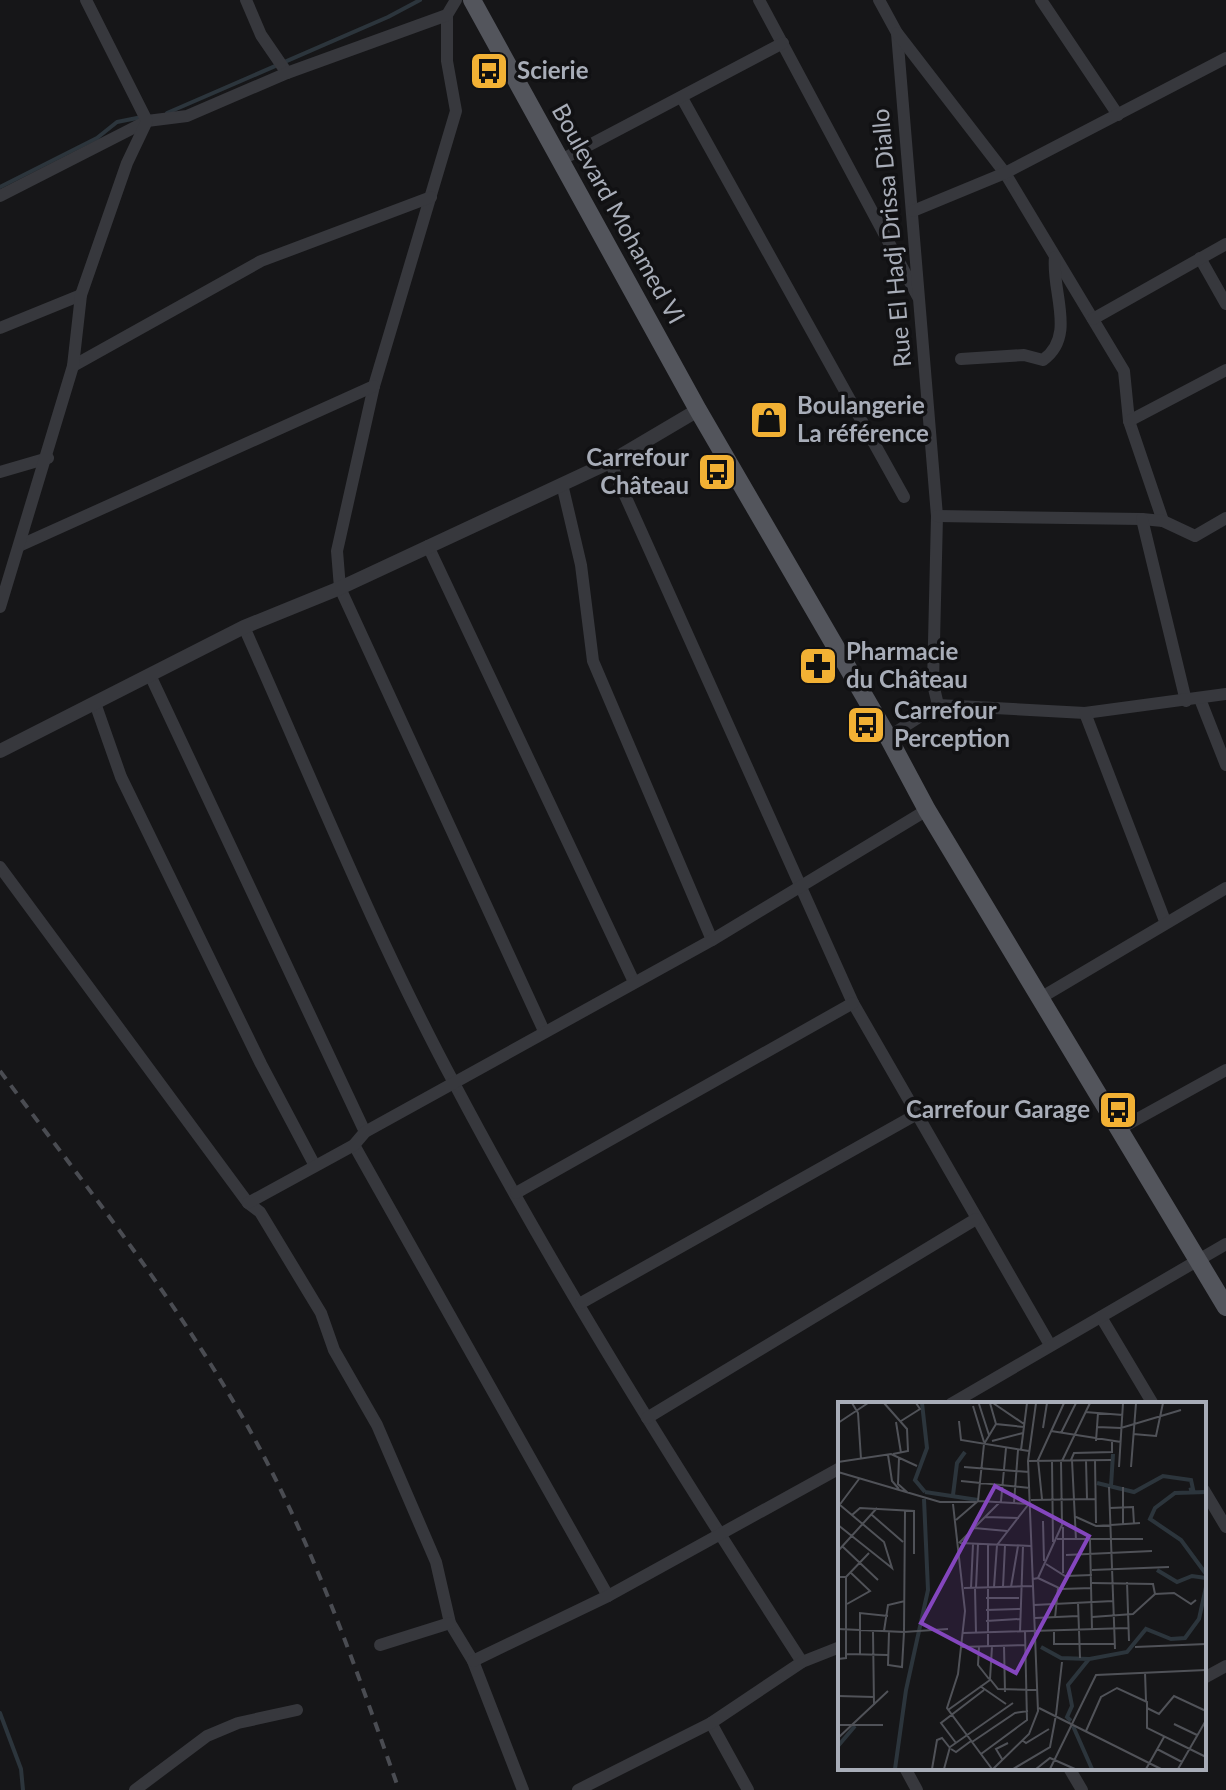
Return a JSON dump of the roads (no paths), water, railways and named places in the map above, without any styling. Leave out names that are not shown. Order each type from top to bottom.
[{"type":"main road","name":"Boulevard Mohamed VI","points":[[472,0],[698,410],[888,737],[927,810],[1226,1307]]},
{"type":"street","points":[[86,0],[147,121]]},
{"type":"street","points":[[246,0],[261,35],[287,73]]},
{"type":"street","points":[[456,0],[447,15],[447,61],[456,111],[374,386],[337,551],[340,588],[544,1031]]},
{"type":"street","points":[[759,0],[920,301]]},
{"type":"street","name":"Rue El Hadj Drissa Diallo","points":[[879,0],[897,33],[913,211],[937,516],[933,684],[938,705]]},
{"type":"street","points":[[1041,0],[1118,115]]},
{"type":"street","points":[[0,196],[147,121],[187,116],[287,73],[447,15]]},
{"type":"street","points":[[897,33],[1005,173],[1124,371],[1129,421],[1163,521]]},
{"type":"street","points":[[561,160],[783,43]]},
{"type":"street","points":[[913,211],[1005,173],[1226,58]]},
{"type":"street","points":[[682,98],[904,497]]},
{"type":"street","points":[[0,607],[48,458],[73,366],[81,295],[127,163],[147,121]]},
{"type":"street","points":[[73,366],[261,261],[431,197]]},
{"type":"street","points":[[1093,319],[1226,244]]},
{"type":"street","points":[[961,359],[1024,355],[1043,360],[1053,354],[1063,324],[1053,276],[1055,257]]},
{"type":"street","points":[[1200,258],[1226,304]]},
{"type":"street","points":[[0,328],[81,295]]},
{"type":"street","points":[[1129,421],[1226,370]]},
{"type":"street","points":[[21,545],[374,386]]},
{"type":"street","points":[[0,751],[244,627],[340,588],[610,462],[698,410]]},
{"type":"street","points":[[0,472],[48,458]]},
{"type":"street","points":[[610,462],[799,889],[853,1003],[1050,1345]]},
{"type":"street","points":[[562,484],[581,565],[593,661],[712,940]]},
{"type":"street","points":[[937,516],[1142,519],[1163,521],[1195,536],[1226,518]]},
{"type":"street","points":[[1142,519],[1193,700],[1226,765]]},
{"type":"street","points":[[428,546],[634,982]]},
{"type":"street","points":[[244,627],[353,871],[453,1082],[647,1418],[802,1662]]},
{"type":"street","points":[[150,675],[365,1132]]},
{"type":"street","points":[[888,737],[938,705],[1085,713],[1226,694]]},
{"type":"street","points":[[95,703],[121,777],[261,1064],[314,1164]]},
{"type":"street","points":[[1085,713],[1165,921]]},
{"type":"street","points":[[248,1203],[314,1164],[354,1145],[365,1132],[453,1082],[712,940],[927,810]]},
{"type":"street","points":[[0,867],[248,1203],[260,1212],[321,1313],[334,1350],[377,1425],[436,1562],[450,1623],[473,1661],[523,1790]]},
{"type":"street","points":[[1042,997],[1165,921],[1226,888]]},
{"type":"street","points":[[516,1193],[853,1003]]},
{"type":"street","points":[[1121,1128],[1226,1070]]},
{"type":"street","points":[[581,1303],[917,1114]]},
{"type":"street","points":[[354,1145],[608,1596]]},
{"type":"street","points":[[647,1418],[976,1219]]},
{"type":"street","points":[[954,1402],[1226,1244]]},
{"type":"street","points":[[1101,1317],[1152,1402]]},
{"type":"street","points":[[473,1661],[608,1596],[838,1469]]},
{"type":"street","points":[[1206,1493],[1226,1527]]},
{"type":"street","points":[[380,1645],[450,1623]]},
{"type":"street","points":[[578,1790],[711,1723],[802,1662],[838,1649]]},
{"type":"street","points":[[1206,1677],[1226,1666]]},
{"type":"street","points":[[135,1790],[207,1736],[238,1723],[297,1710]]},
{"type":"street","points":[[711,1723],[748,1790]]},
{"type":"street","points":[[906,1770],[917,1790]]},
{"type":"street","points":[[1070,1770],[1082,1790]]},
{"type":"waterway","points":[[167,113],[388,17],[420,0]]},
{"type":"waterway","points":[[0,187],[97,138],[117,122],[142,117]]},
{"type":"waterway","points":[[0,1713],[21,1769],[23,1790]]},
{"type":"railway","points":[[0,1071],[170,1302],[260,1449],[319,1574],[399,1790]]},
{"type":"place","name":"Scierie","points":[[489,71]]},
{"type":"place","name":"Boulangerie La référence","points":[[769,420]]},
{"type":"place","name":"Carrefour Château","points":[[717,472]]},
{"type":"place","name":"Pharmacie du Château","points":[[818,666]]},
{"type":"place","name":"Carrefour Perception","points":[[866,725]]},
{"type":"place","name":"Carrefour Garage","points":[[1118,1110]]}]
